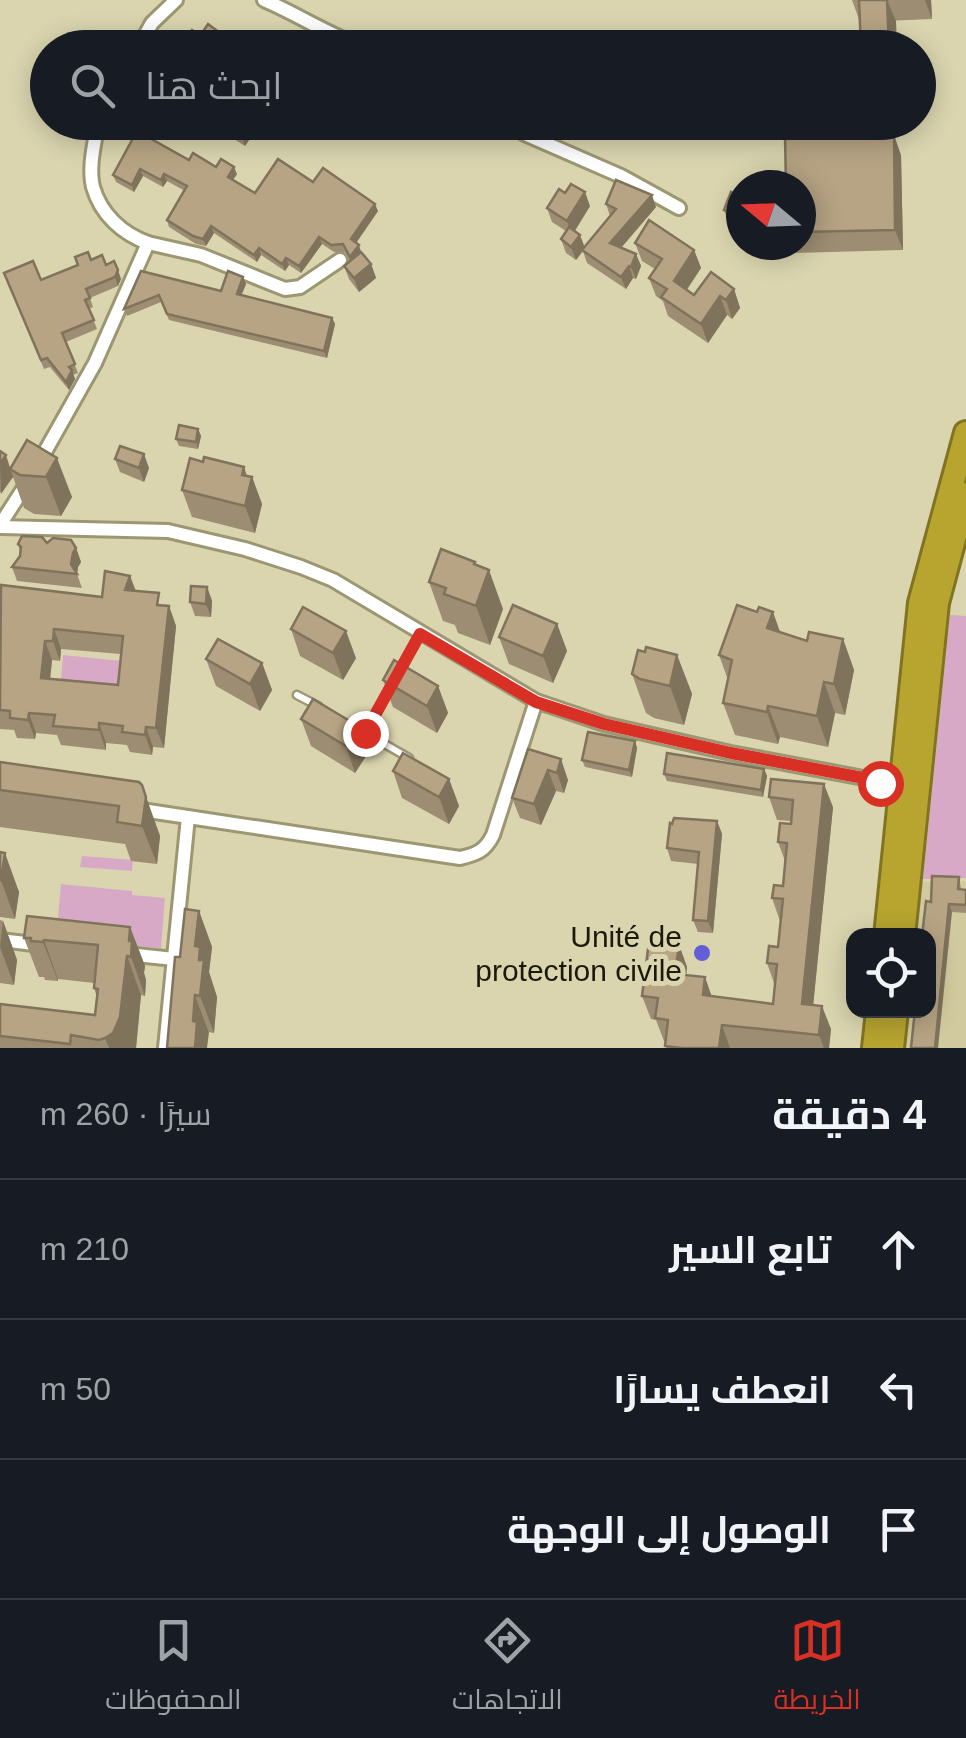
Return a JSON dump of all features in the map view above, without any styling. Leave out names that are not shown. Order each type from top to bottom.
[{"type":"highway","points":[[887,928],[920,603],[966,433]]},
{"type":"highway","points":[[904,928],[937,602],[966,494]]},
{"type":"highway","points":[[874,1048],[877,1018]]},
{"type":"highway","points":[[892,1048],[895,1018]]},
{"type":"street","points":[[148,30],[176,0]]},
{"type":"street","points":[[264,0],[322,30]]},
{"type":"street","points":[[95,140],[93,187],[114,223],[129,236],[200,255],[285,288],[300,286],[340,260]]},
{"type":"street","points":[[536,140],[621,176],[678,208]]},
{"type":"street","points":[[148,243],[96,363],[0,526],[168,531],[214,540],[333,580],[536,702],[622,728],[869,779],[890,790],[899,804]]},
{"type":"street","points":[[112,805],[460,858],[475,855],[486,848],[492,834],[536,702]]},
{"type":"street","points":[[869,779],[892,771],[904,752]]},
{"type":"street","points":[[166,1048],[188,817]]},
{"type":"street","points":[[0,940],[60,946]]},
{"type":"street","points":[[117,953],[174,959]]},
{"type":"lane","points":[[365,733],[420,634]]},
{"type":"lane","points":[[297,694],[331,714]]},
{"type":"lane","points":[[348,724],[415,762]]},
{"type":"shaded area","points":[[950,615],[966,616],[966,878],[923,879]]},
{"type":"shaded area","points":[[63,655],[122,661],[119,697],[60,692]]},
{"type":"shaded area","points":[[82,856],[133,860],[132,871],[80,867]]},
{"type":"shaded area","points":[[966,881],[966,1048],[906,1048],[908,1018],[936,1018],[936,928],[918,928],[922,882]]},
{"type":"shaded area","points":[[61,884],[165,898],[161,948],[56,939]]},
{"type":"building","points":[[859,0],[887,0],[888,30],[860,30]]},
{"type":"building","points":[[132,140],[153,140],[189,160],[193,153],[216,167],[221,159],[234,167],[228,177],[255,193],[278,159],[313,182],[323,168],[375,204],[351,239],[359,245],[350,257],[343,244],[331,245],[319,237],[299,266],[286,258],[282,264],[259,248],[254,255],[211,226],[203,239],[167,220],[187,186],[164,174],[161,180],[140,169],[132,185],[113,175]]},
{"type":"building","points":[[785,140],[894,140],[895,230],[816,232],[816,170],[786,170]]},
{"type":"building","points":[[616,180],[652,195],[610,243],[636,254],[621,277],[582,250],[616,209],[606,204]]},
{"type":"building","points":[[571,184],[585,192],[567,221],[547,208],[559,189],[565,193]]},
{"type":"building","points":[[649,220],[694,250],[674,281],[694,295],[711,272],[734,289],[726,300],[720,296],[701,324],[661,297],[667,289],[649,278],[662,259],[635,243]]},
{"type":"building","points":[[569,227],[580,235],[571,247],[561,239]]},
{"type":"building","points":[[88,252],[91,260],[102,255],[106,265],[114,261],[118,270],[115,277],[86,289],[90,298],[85,300],[94,320],[62,333],[75,364],[69,367],[72,370],[66,382],[47,358],[41,360],[4,273],[33,261],[41,280],[78,265],[75,257]]},
{"type":"building","points":[[361,252],[371,264],[354,278],[344,266]]},
{"type":"building","points":[[141,271],[221,291],[228,271],[243,277],[237,294],[332,318],[324,351],[167,314],[159,295],[124,309]]},
{"type":"building","points":[[179,425],[198,429],[196,442],[176,439]]},
{"type":"building","points":[[27,440],[57,458],[46,477],[20,475],[10,469]]},
{"type":"building","points":[[120,446],[144,454],[139,468],[115,459]]},
{"type":"building","points":[[204,457],[244,467],[242,475],[252,477],[245,506],[182,490],[190,458],[203,462]]},
{"type":"building","points":[[22,536],[42,537],[47,543],[53,538],[71,540],[76,548],[71,564],[77,574],[12,567],[20,556],[18,544]]},
{"type":"building","points":[[441,549],[489,570],[476,606],[444,594],[446,588],[429,582]]},
{"type":"building","points":[[105,571],[130,576],[125,590],[159,593],[157,605],[169,606],[156,728],[146,727],[145,735],[122,732],[123,726],[99,723],[99,730],[53,726],[55,715],[29,713],[28,720],[10,718],[10,711],[0,710],[1,585],[102,597]],"holes":[[[54,629],[123,636],[118,685],[41,678],[45,641],[53,641]]]},
{"type":"building","points":[[191,586],[207,587],[206,604],[190,602]]},
{"type":"building","points":[[513,605],[557,624],[543,656],[499,637]]},
{"type":"building","points":[[737,605],[757,612],[759,607],[773,612],[767,628],[807,641],[809,632],[843,639],[834,684],[824,682],[817,716],[768,706],[767,712],[723,703],[732,660],[719,655]]},
{"type":"building","points":[[303,607],[346,631],[333,653],[291,629]]},
{"type":"building","points":[[218,639],[262,663],[250,684],[206,659]]},
{"type":"building","points":[[646,647],[677,655],[670,686],[632,674],[638,650],[645,652]]},
{"type":"building","points":[[394,660],[438,686],[427,706],[383,680]]},
{"type":"building","points":[[313,699],[358,726],[346,746],[301,719]]},
{"type":"building","points":[[588,732],[635,741],[629,770],[582,760]]},
{"type":"building","points":[[528,749],[561,759],[557,773],[548,770],[534,804],[512,798]]},
{"type":"building","points":[[403,753],[449,779],[439,797],[393,771]]},
{"type":"building","points":[[667,753],[764,769],[761,790],[664,774]]},
{"type":"building","points":[[0,762],[139,782],[146,797],[142,826],[117,822],[119,806],[0,790]]},
{"type":"building","points":[[771,779],[824,784],[802,1004],[822,1006],[819,1035],[722,1025],[719,1048],[665,1046],[668,1020],[655,1018],[658,998],[642,996],[649,941],[679,945],[675,974],[705,977],[703,995],[773,1004],[777,964],[767,963],[769,946],[778,947],[783,899],[772,898],[774,885],[783,886],[787,843],[778,842],[780,823],[791,824],[793,800],[769,797]]},
{"type":"building","points":[[674,818],[717,821],[708,921],[693,920],[699,852],[667,848]]},
{"type":"building","points":[[0,852],[5,853],[1,880],[0,879]]},
{"type":"building","points":[[932,876],[959,877],[958,889],[966,890],[966,905],[949,904],[935,1048],[911,1048],[914,1018],[936,1018],[936,928],[923,928],[926,901],[931,902]]},
{"type":"building","points":[[185,909],[199,911],[195,946],[200,947],[199,960],[204,960],[200,996],[195,995],[195,1048],[167,1048],[175,957],[180,957]]},
{"type":"building","points":[[27,916],[130,927],[131,957],[127,956],[120,1017],[113,1033],[99,1040],[71,1035],[70,1044],[0,1036],[0,1004],[95,1015],[98,945],[31,941],[24,938]]},
{"type":"place","name":"Unité de protection civile","points":[[702,953]]},
{"type":"route","points":[[365,733],[420,634],[536,702],[604,724],[880,783]]}]
